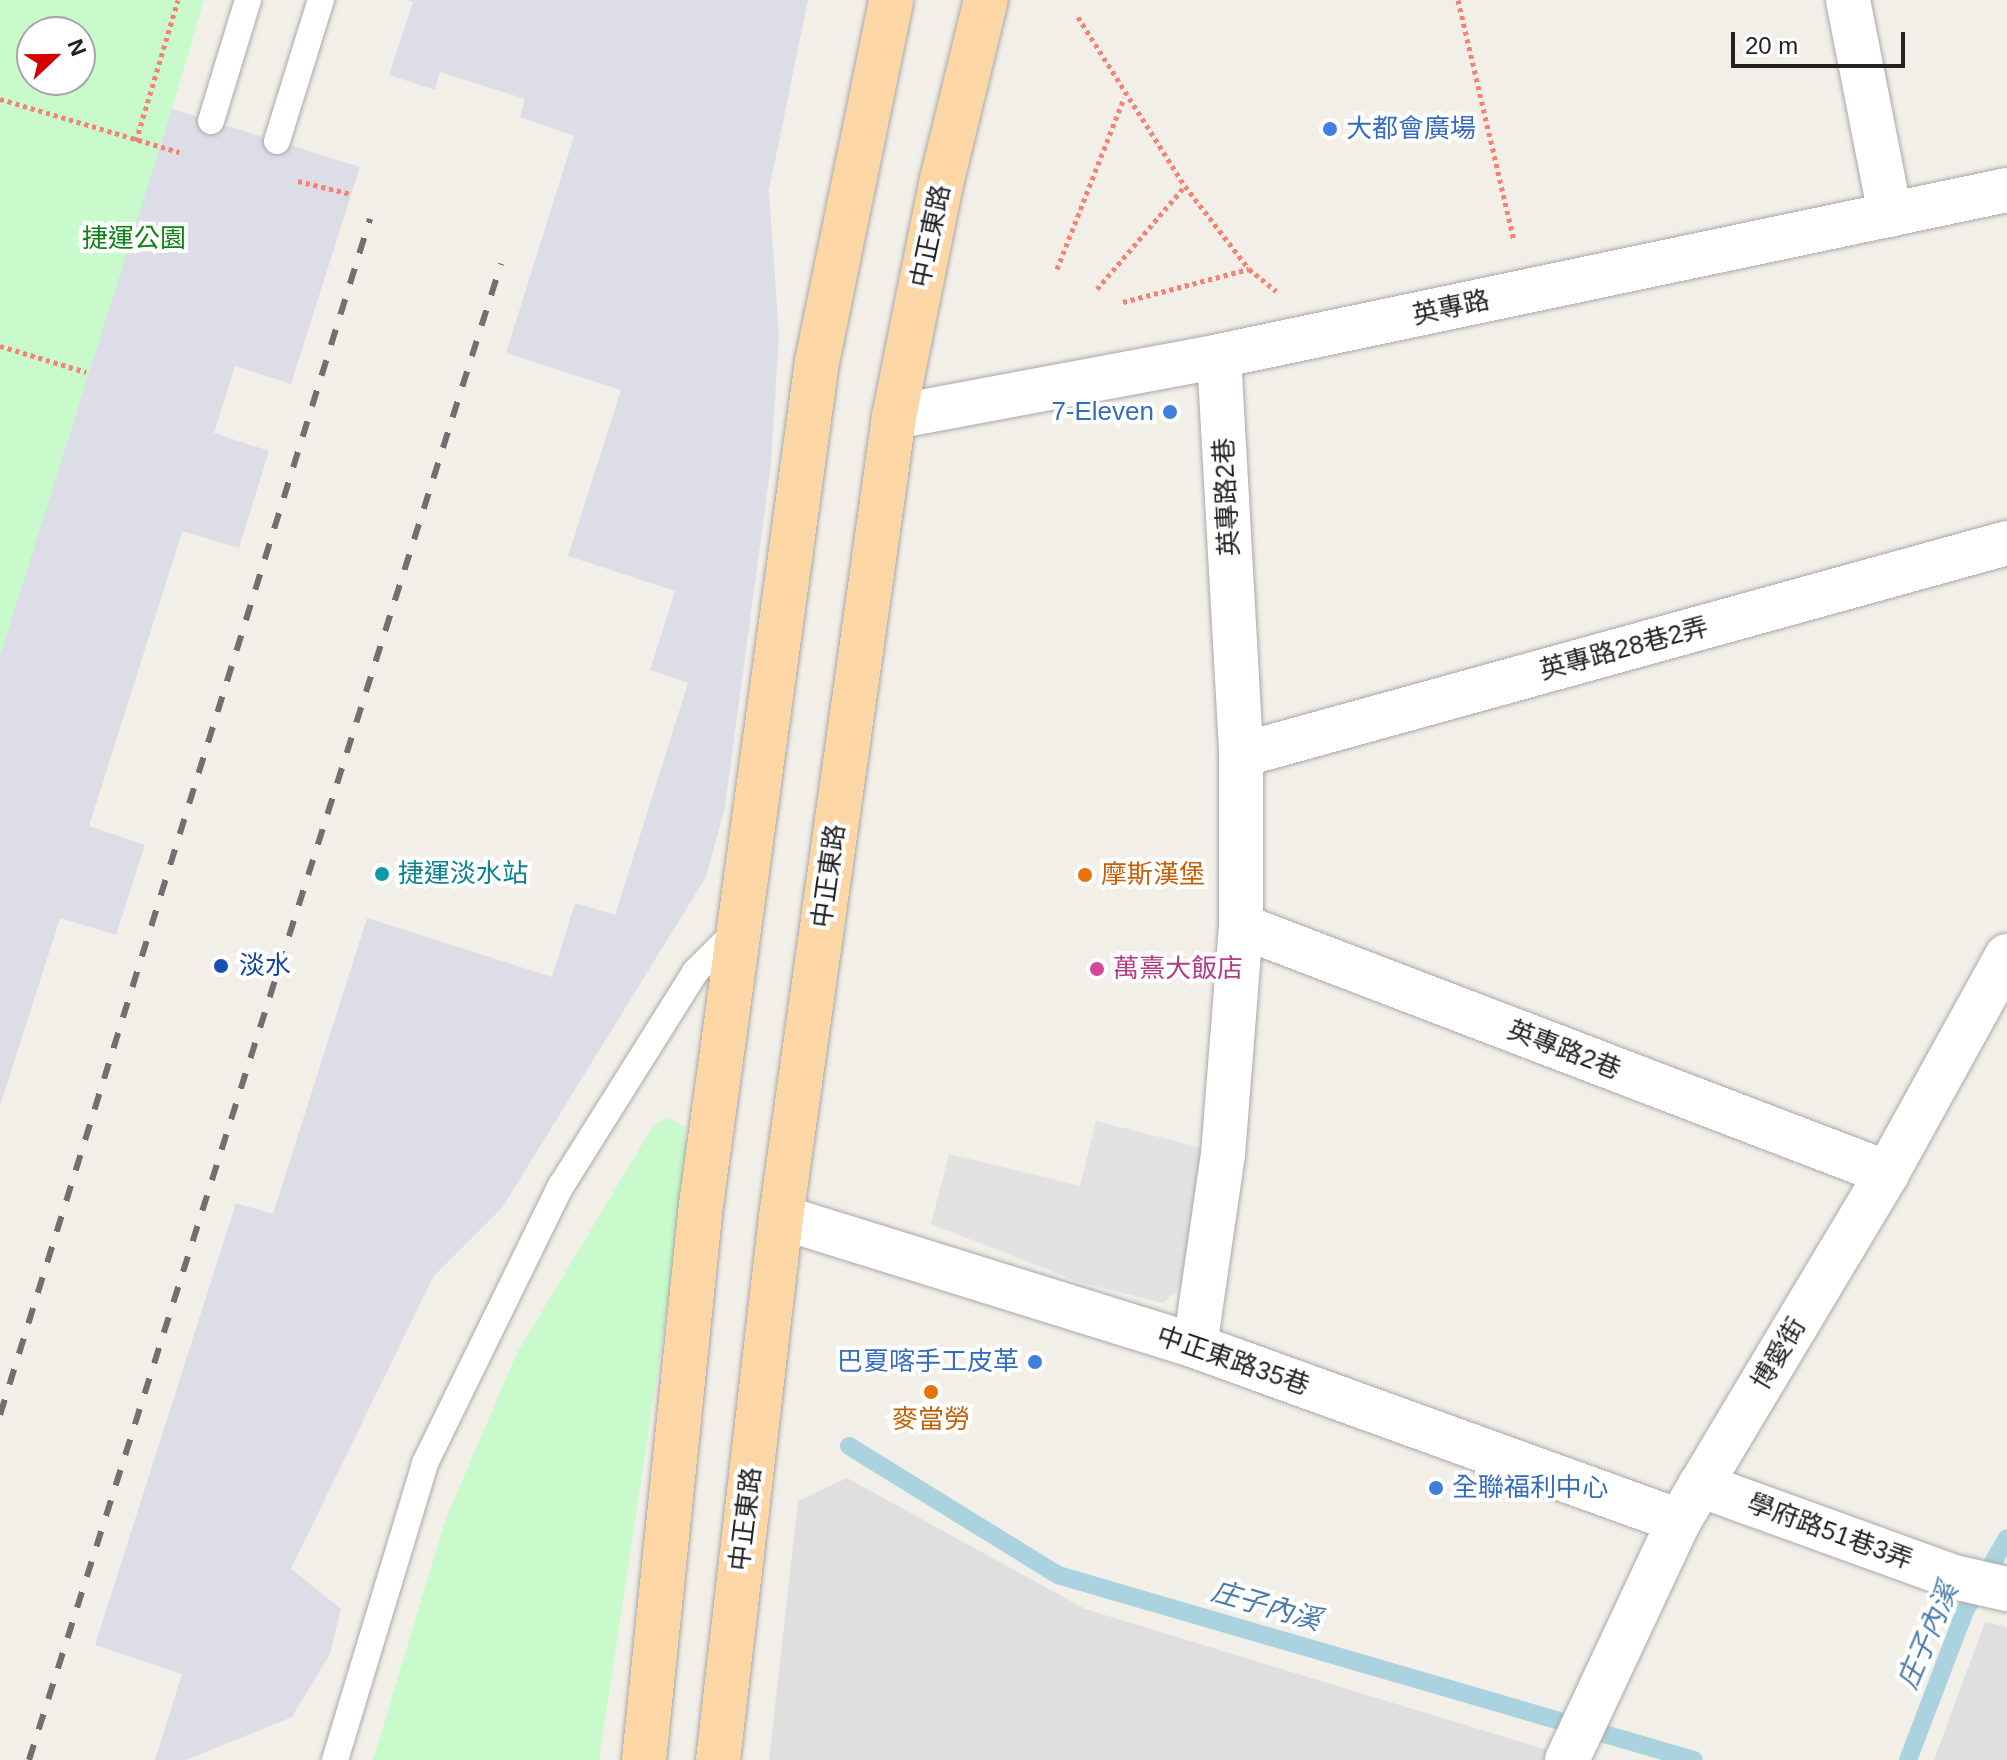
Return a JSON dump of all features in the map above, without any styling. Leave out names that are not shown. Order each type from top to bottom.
[{"type":"main road","points":[[644,1760],[701,1205],[817,362],[891,0]]},
{"type":"main road","name":"中正東路","points":[[718,1760],[781,1217],[894,417],[942,180],[986,0]]},
{"type":"street","points":[[1848,0],[1890,215]]},
{"type":"street","name":"英專路","points":[[894,417],[1219,356],[2007,190]]},
{"type":"street","name":"英專路2巷","points":[[1195,1346],[1223,1155],[1241,926],[1241,755],[1219,356]]},
{"type":"street","name":"英專路28巷2弄","points":[[1241,755],[2007,543]]},
{"type":"street","name":"英專路2巷","points":[[1241,926],[1887,1173]]},
{"type":"street","name":"博愛街","points":[[1567,1760],[1690,1503],[1887,1173],[2007,956]]},
{"type":"street","name":"中正東路35巷","points":[[781,1217],[1690,1503]]},
{"type":"street","name":"學府路51巷3弄","points":[[1690,1503],[2007,1589]]},
{"type":"lane","points":[[211,121],[248,0]]},
{"type":"lane","points":[[277,141],[321,0]]},
{"type":"lane","points":[[335,1760],[425,1463],[561,1186],[695,972],[739,927]]},
{"type":"path","points":[[136,141],[178,0]]},
{"type":"path","points":[[1458,0],[1526,292]]},
{"type":"path","points":[[1078,17],[1125,97],[1185,186],[1249,269],[1286,299]]},
{"type":"path","points":[[1057,269],[1125,97]]},
{"type":"path","points":[[1097,289],[1185,186]]},
{"type":"path","points":[[1123,302],[1249,269]]},
{"type":"path","points":[[0,346],[86,372]]},
{"type":"shaded area","points":[[407,0],[808,0],[769,190],[779,336],[771,464],[725,807],[706,877],[502,1208],[433,1277],[291,1569],[341,1609],[330,1654],[292,1717],[186,1760],[155,1760],[182,1674],[95,1645],[236,1203],[273,1214],[367,918],[552,977],[575,903],[615,915],[688,683],[650,670],[675,591],[568,556],[621,390],[506,353],[574,136],[520,117],[525,99],[440,72],[435,90],[389,75],[413,2]]},
{"type":"shaded area","name":"捷運公園","points":[[172,109],[360,167],[291,384],[235,366],[214,433],[269,451],[239,548],[182,531],[89,826],[145,845],[116,935],[60,918],[0,1106],[0,656]]},
{"type":"shaded area","points":[[1096,1121],[1206,1149],[1183,1285],[1163,1303],[1079,1282],[931,1224],[949,1154],[1080,1186]]},
{"type":"shaded area","points":[[847,1478],[1085,1609],[1580,1760],[769,1760],[798,1501]]},
{"type":"shaded area","points":[[1985,1622],[2007,1627],[2007,1760],[1934,1760]]},
{"type":"green space","name":"捷運公園","points":[[0,0],[204,0],[172,109],[304,149],[0,1106]]},
{"type":"green space","points":[[667,1117],[684,1127],[688,1170],[599,1760],[373,1760],[445,1521],[517,1353],[653,1126]]},
{"type":"waterway","name":"庄子內溪","points":[[849,1446],[1058,1575],[1694,1760]]},
{"type":"waterway","name":"庄子內溪","points":[[1908,1760],[1965,1611],[2007,1538]]},
{"type":"railway","points":[[0,1415],[370,219]]},
{"type":"railway","points":[[29,1760],[501,264]]},
{"type":"place","name":"大都會廣場","points":[[1330,129]]},
{"type":"place","name":"7-Eleven","points":[[1170,412]]},
{"type":"place","name":"捷運淡水站","points":[[382,874]]},
{"type":"place","name":"摩斯漢堡","points":[[1085,875]]},
{"type":"place","name":"淡水","points":[[221,966]]},
{"type":"place","name":"萬熹大飯店","points":[[1097,969]]},
{"type":"place","name":"巴夏喀手工皮革","points":[[1035,1362]]},
{"type":"place","name":"麥當勞","points":[[931,1392]]},
{"type":"place","name":"全聯福利中心","points":[[1436,1488]]}]
